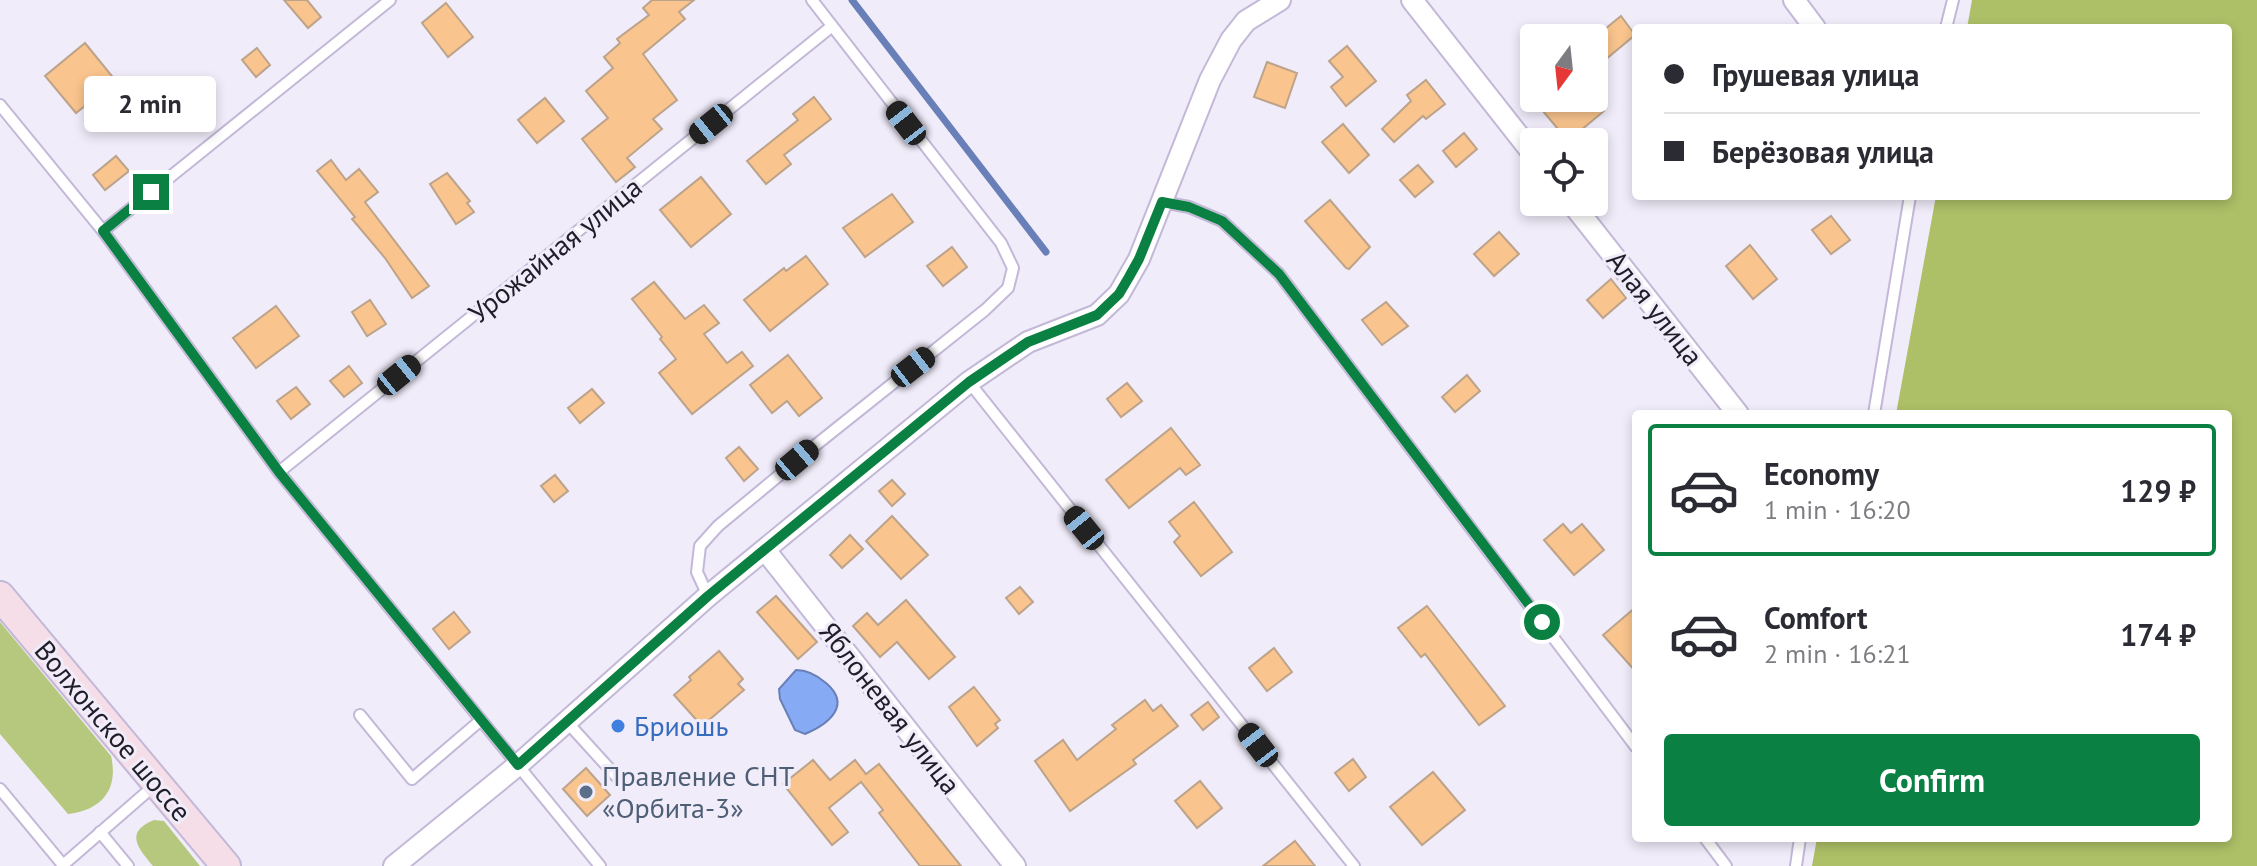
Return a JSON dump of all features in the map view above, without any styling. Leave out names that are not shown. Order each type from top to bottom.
[{"type":"main road","name":"Волхонское шоссе","points":[[0,596],[226,866]]},
{"type":"street","points":[[394,866],[518,765],[708,596],[969,382],[1028,342],[1097,315],[1119,294],[1139,259],[1210,80],[1231,40],[1246,21],[1280,0]]},
{"type":"street","points":[[1412,0],[1520,137]]},
{"type":"street","points":[[1794,0],[1812,24]]},
{"type":"street","name":"Алая улица","points":[[1582,216],[1735,410]]},
{"type":"street","name":"Яблоневая улица","points":[[765,550],[1015,866]]},
{"type":"lane","points":[[103,231],[390,0]]},
{"type":"lane","points":[[708,596],[697,572],[700,546],[718,526],[985,310],[1008,288],[1013,268],[1001,243],[812,0]]},
{"type":"lane","points":[[1947,24],[1953,0]]},
{"type":"lane","name":"Урожайная улица","points":[[279,472],[831,27]]},
{"type":"lane","points":[[0,105],[103,231],[279,472],[600,866]]},
{"type":"lane","points":[[1875,410],[1909,200]]},
{"type":"lane","points":[[1162,202],[1189,207],[1222,221],[1279,274],[1632,742]]},
{"type":"lane","points":[[969,382],[1354,866]]},
{"type":"lane","points":[[360,715],[412,779],[481,720]]},
{"type":"lane","points":[[567,722],[616,776]]},
{"type":"lane","points":[[0,789],[62,866],[158,782]]},
{"type":"lane","points":[[100,832],[128,866]]},
{"type":"lane","points":[[1708,842],[1726,866]]},
{"type":"lane","points":[[1796,866],[1799,842]]},
{"type":"green space","points":[[1972,0],[2257,0],[2257,866],[1812,866],[1816,842],[2232,842],[2232,410],[1897,410],[1935,200],[2232,200],[2232,24],[1968,24]]},
{"type":"green space","points":[[0,622],[111,756],[110,788],[90,808],[68,814],[0,734]]},
{"type":"green space","points":[[154,820],[164,821],[200,866],[153,866],[139,847],[137,835],[139,830]]},
{"type":"water","points":[[796,670],[819,678],[834,691],[837,699],[837,706],[829,719],[805,734],[795,730],[780,699],[779,689]]},
{"type":"building","points":[[284,0],[307,0],[321,17],[308,28]]},
{"type":"building","points":[[652,0],[694,0],[679,12],[685,19],[643,54],[677,100],[653,119],[662,129],[627,158],[635,167],[616,182],[582,139],[608,118],[586,91],[613,68],[604,57],[620,43],[617,39],[649,15],[643,8]]},
{"type":"building","points":[[446,3],[473,37],[448,57],[422,23]]},
{"type":"building","points":[[1621,16],[1632,31],[1632,37],[1608,57],[1608,27]]},
{"type":"building","points":[[85,43],[116,81],[76,113],[45,76]]},
{"type":"building","points":[[1347,46],[1376,81],[1346,106],[1331,87],[1343,77],[1329,61]]},
{"type":"building","points":[[257,48],[270,65],[256,77],[242,60]]},
{"type":"building","points":[[1267,62],[1297,73],[1285,108],[1254,97]]},
{"type":"building","points":[[1426,80],[1445,104],[1426,119],[1423,116],[1394,142],[1382,129],[1411,101],[1407,95]]},
{"type":"building","points":[[814,97],[831,119],[784,155],[791,164],[766,184],[747,161],[798,120],[793,114]]},
{"type":"building","points":[[545,98],[564,121],[537,143],[518,120]]},
{"type":"building","points":[[1544,112],[1603,112],[1584,128],[1557,128]]},
{"type":"building","points":[[1343,124],[1369,155],[1349,173],[1322,142]]},
{"type":"building","points":[[1464,133],[1477,149],[1456,167],[1443,151]]},
{"type":"building","points":[[116,156],[129,171],[105,190],[93,175]]},
{"type":"building","points":[[331,160],[346,180],[359,169],[378,192],[365,202],[429,286],[412,298],[385,258],[352,219],[355,217],[317,171]]},
{"type":"building","points":[[1418,165],[1433,182],[1415,197],[1400,180]]},
{"type":"building","points":[[447,173],[470,201],[467,203],[474,212],[456,224],[430,184]]},
{"type":"building","points":[[701,177],[731,214],[691,247],[660,210]]},
{"type":"building","points":[[892,194],[913,222],[865,257],[843,228]]},
{"type":"building","points":[[1330,200],[1370,247],[1349,269],[1305,221]]},
{"type":"building","points":[[1831,216],[1850,240],[1831,254],[1812,230]]},
{"type":"building","points":[[1499,232],[1519,254],[1494,276],[1474,254]]},
{"type":"building","points":[[1750,245],[1777,279],[1753,299],[1726,266]]},
{"type":"building","points":[[952,247],[967,267],[943,286],[927,266]]},
{"type":"building","points":[[806,256],[828,284],[770,331],[744,300],[784,268],[786,271]]},
{"type":"building","points":[[1611,279],[1626,298],[1603,318],[1587,300]]},
{"type":"building","points":[[654,282],[685,319],[704,305],[719,323],[704,334],[727,363],[742,352],[753,366],[692,414],[659,373],[676,359],[632,299]]},
{"type":"building","points":[[370,300],[386,324],[367,336],[352,312]]},
{"type":"building","points":[[1386,302],[1408,326],[1382,345],[1362,320]]},
{"type":"building","points":[[276,306],[299,336],[256,368],[233,338]]},
{"type":"building","points":[[788,355],[822,398],[799,416],[787,401],[772,413],[750,385]]},
{"type":"building","points":[[349,366],[362,383],[344,397],[330,381]]},
{"type":"building","points":[[1467,375],[1480,391],[1455,412],[1442,397]]},
{"type":"building","points":[[1127,383],[1142,401],[1121,417],[1107,399]]},
{"type":"building","points":[[296,387],[310,404],[291,419],[277,401]]},
{"type":"building","points":[[592,389],[604,403],[580,423],[568,408]]},
{"type":"building","points":[[1171,428],[1200,465],[1186,475],[1180,468],[1129,508],[1106,480]]},
{"type":"building","points":[[739,447],[758,469],[744,481],[726,458]]},
{"type":"building","points":[[555,475],[568,491],[554,502],[541,486]]},
{"type":"building","points":[[892,480],[905,494],[892,506],[879,491]]},
{"type":"building","points":[[1194,502],[1232,552],[1201,576],[1174,542],[1180,536],[1169,522]]},
{"type":"building","points":[[892,516],[928,555],[901,579],[866,541]]},
{"type":"building","points":[[1563,524],[1571,533],[1582,524],[1604,550],[1574,575],[1544,540]]},
{"type":"building","points":[[850,535],[863,549],[842,568],[830,555]]},
{"type":"building","points":[[1020,587],[1033,602],[1019,614],[1006,598]]},
{"type":"building","points":[[776,596],[817,642],[798,659],[757,612]]},
{"type":"building","points":[[906,600],[955,657],[929,679],[897,642],[880,657],[853,626],[867,613],[878,625]]},
{"type":"building","points":[[1427,606],[1505,706],[1479,725],[1425,654],[1421,657],[1398,628]]},
{"type":"building","points":[[1632,610],[1632,668],[1603,635]]},
{"type":"building","points":[[454,612],[470,632],[449,649],[433,629]]},
{"type":"building","points":[[1274,648],[1292,672],[1267,691],[1249,668]]},
{"type":"building","points":[[719,651],[743,679],[738,684],[744,690],[702,726],[674,695]]},
{"type":"building","points":[[974,687],[1000,720],[995,724],[998,728],[977,746],[949,707]]},
{"type":"building","points":[[1145,700],[1153,711],[1161,705],[1178,726],[1133,760],[1136,764],[1070,811],[1035,761],[1063,740],[1077,760],[1116,729],[1112,725]]},
{"type":"building","points":[[1208,702],[1219,717],[1203,730],[1191,715]]},
{"type":"building","points":[[1353,759],[1366,777],[1349,791],[1335,773]]},
{"type":"building","points":[[813,760],[830,780],[855,760],[866,774],[879,764],[961,866],[920,866],[879,813],[883,810],[861,782],[829,808],[848,832],[832,845],[783,784]]},
{"type":"building","name":"Правление СНТ «Орбита-3»","points":[[586,768],[610,795],[587,816],[563,789]]},
{"type":"building","points":[[1433,772],[1465,810],[1422,845],[1390,807]]},
{"type":"building","points":[[1200,781],[1222,808],[1197,828],[1175,801]]},
{"type":"building","points":[[1295,841],[1315,866],[1263,866]]},
{"type":"waterway","points":[[852,0],[1046,252]]},
{"type":"place","name":"Бриошь","points":[[618,726]]},
{"type":"place","name":"Правление СНТ «Орбита-3»","points":[[586,792]]},
{"type":"route","points":[[151,192],[103,231],[279,472],[518,765],[708,596],[969,382],[1028,342],[1097,315],[1119,294],[1129,277],[1162,202],[1189,207],[1222,221],[1279,274],[1542,622]]}]
